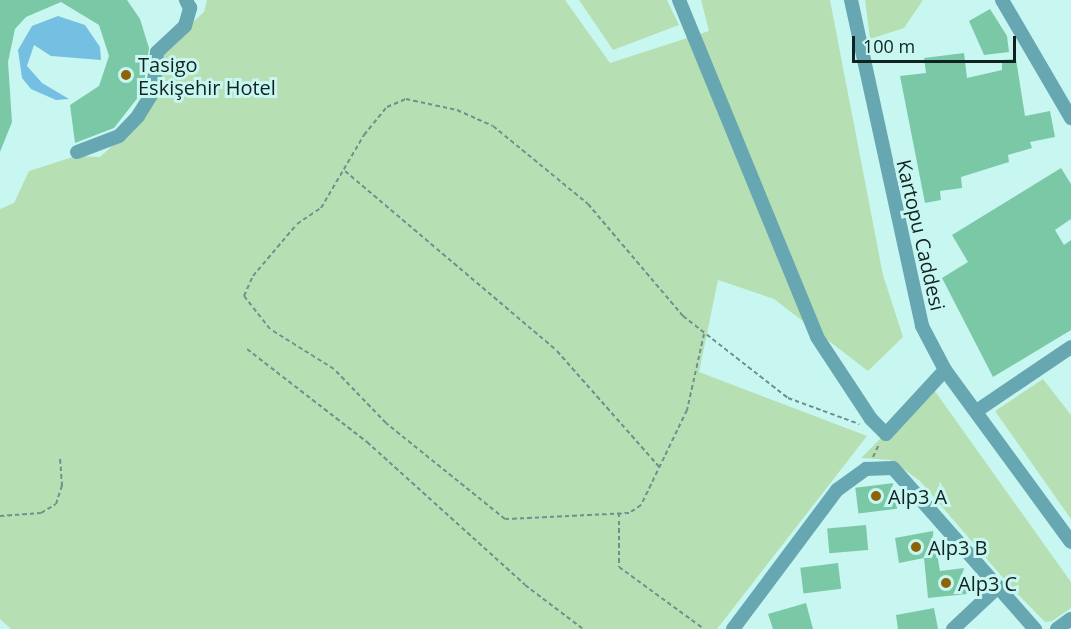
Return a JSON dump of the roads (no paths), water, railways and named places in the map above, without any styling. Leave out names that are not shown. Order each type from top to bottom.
[{"type":"street","points":[[78,152],[120,136],[138,116],[153,92],[157,52],[185,26],[190,8],[186,0]]},
{"type":"street","points":[[679,0],[817,337],[881,430],[945,370]]},
{"type":"street","name":"Kartopu Caddesi","points":[[851,0],[912,291],[945,370],[978,410],[1071,542]]},
{"type":"street","points":[[1002,0],[1071,118]]},
{"type":"street","points":[[978,410],[1071,347]]},
{"type":"street","points":[[733,629],[837,490],[866,469],[893,468],[1035,629]]},
{"type":"street","points":[[953,629],[998,587]]},
{"type":"street","points":[[1057,629],[1071,619]]},
{"type":"water","points":[[58,16],[85,25],[100,47],[101,60],[51,56],[34,45],[27,66],[42,83],[69,99],[56,100],[31,89],[22,78],[18,50],[32,26]]},
{"type":"place","name":"Tasigo Eskişehir Hotel","points":[[126,75]]},
{"type":"place","name":"Alp3 A","points":[[876,496]]},
{"type":"place","name":"Alp3 B","points":[[916,547]]},
{"type":"place","name":"Alp3 C","points":[[946,583]]}]
